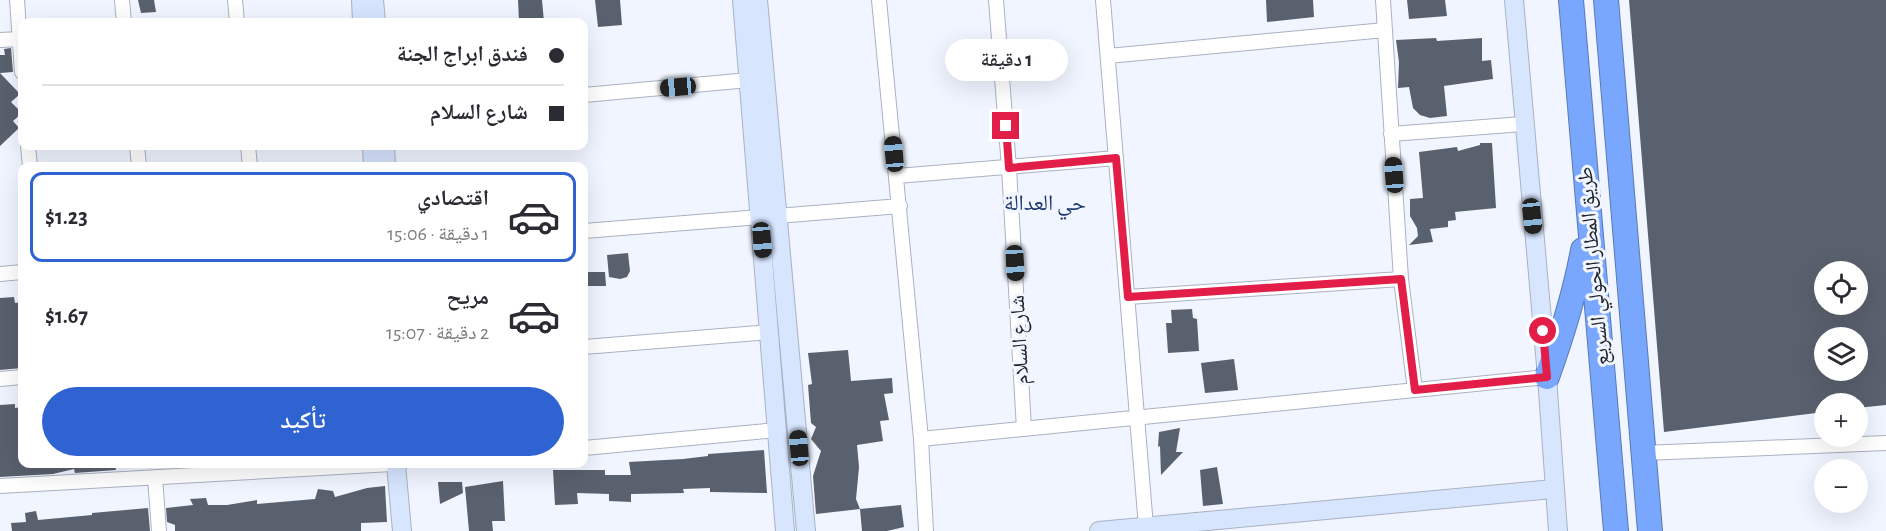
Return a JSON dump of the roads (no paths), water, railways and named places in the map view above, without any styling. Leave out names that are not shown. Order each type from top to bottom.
[{"type":"highway","name":"طريق المطار الحولي السريع","points":[[1571,0],[1616,531]]},
{"type":"highway","name":"طريق المطار الحولي السريع","points":[[1606,0],[1650,531]]},
{"type":"highway","points":[[1547,377],[1566,325],[1577,282],[1588,218]]},
{"type":"street","points":[[17,0],[18,18]]},
{"type":"street","points":[[122,0],[124,18]]},
{"type":"street","points":[[235,0],[237,18]]},
{"type":"street","points":[[361,0],[362,18]]},
{"type":"street","points":[[374,0],[376,18]]},
{"type":"street","points":[[742,0],[749,80],[797,427],[806,531]]},
{"type":"street","points":[[758,0],[768,216],[769,332],[785,531]]},
{"type":"street","points":[[879,0],[921,439],[926,531]]},
{"type":"street","name":"شارع السلام","points":[[996,0],[1009,168],[1024,429]]},
{"type":"street","points":[[1103,0],[1146,527]]},
{"type":"street","points":[[1383,0],[1401,279],[1415,390]]},
{"type":"street","points":[[1514,0],[1558,531]]},
{"type":"street","points":[[1108,56],[1384,30]]},
{"type":"street","points":[[0,40],[18,39]]},
{"type":"street","points":[[588,95],[749,80]]},
{"type":"street","points":[[1391,134],[1523,124]]},
{"type":"street","points":[[897,176],[1116,158]]},
{"type":"street","points":[[588,231],[900,206]]},
{"type":"street","points":[[0,274],[18,272]]},
{"type":"street","points":[[1128,297],[1401,279]]},
{"type":"street","points":[[588,347],[769,332]]},
{"type":"street","points":[[0,379],[18,377]]},
{"type":"street","points":[[921,439],[1547,377]]},
{"type":"street","points":[[588,448],[797,427]]},
{"type":"street","points":[[1644,453],[1886,443]]},
{"type":"street","points":[[0,486],[263,468]]},
{"type":"street","points":[[396,468],[402,531]]},
{"type":"street","points":[[409,468],[414,531]]},
{"type":"street","points":[[155,477],[159,531]]},
{"type":"street","points":[[1099,531],[1553,489]]},
{"type":"district","name":"حي العدالة","points":[[1045,202]]}]
